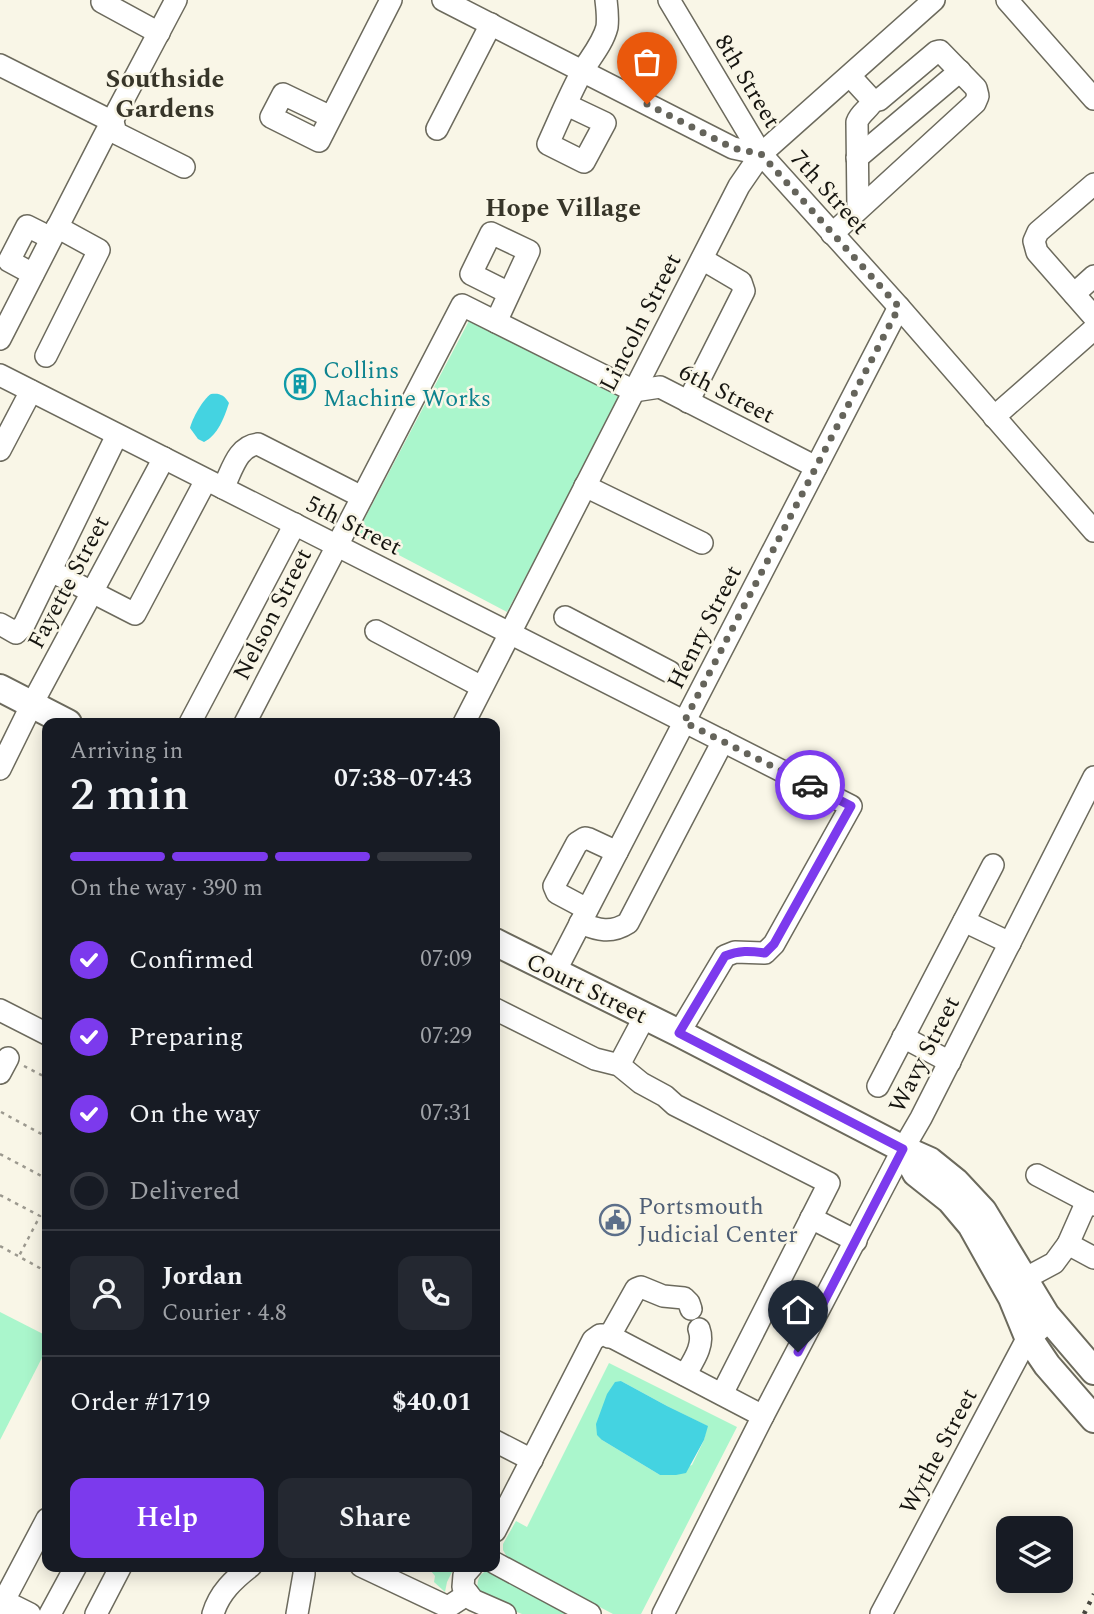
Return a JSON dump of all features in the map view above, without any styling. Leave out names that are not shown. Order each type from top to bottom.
[{"type":"main road","points":[[0,688],[59,718]]},
{"type":"main road","name":"Court Street","points":[[500,944],[903,1149],[916,1173],[950,1200],[1015,1284],[1052,1321],[1094,1371]]},
{"type":"main road","name":"Court Street","points":[[1015,1284],[1028,1337],[1047,1365],[1094,1419]]},
{"type":"street","points":[[0,339],[176,0]]},
{"type":"street","points":[[331,117],[391,0]]},
{"type":"street","name":"7th Street","points":[[443,0],[733,148],[761,154],[899,307],[1094,531]]},
{"type":"street","points":[[567,105],[604,124],[584,162],[548,144],[583,71],[607,28],[606,0]]},
{"type":"street","name":"8th Street","points":[[669,0],[761,154]]},
{"type":"street","name":"Lincoln Street","points":[[466,718],[739,186],[761,154],[934,0]]},
{"type":"street","points":[[1007,0],[1094,99]]},
{"type":"street","points":[[102,2],[159,33]]},
{"type":"street","points":[[437,129],[491,24]]},
{"type":"street","points":[[832,234],[975,103],[978,96],[976,88],[940,51],[879,100],[873,101]]},
{"type":"street","points":[[0,65],[113,122],[116,133],[184,167]]},
{"type":"street","points":[[858,158],[960,71]]},
{"type":"street","points":[[850,76],[873,101]]},
{"type":"street","points":[[858,209],[857,122],[873,101]]},
{"type":"street","points":[[1094,184],[1038,232],[1034,241],[1037,252],[1094,317]]},
{"type":"street","points":[[46,356],[99,250],[54,232]]},
{"type":"street","points":[[688,402],[744,291],[741,282],[702,259]]},
{"type":"street","points":[[1074,294],[1094,276]]},
{"type":"street","points":[[496,322],[509,293]]},
{"type":"street","name":"6th Street","points":[[462,305],[634,391],[660,387],[816,467]]},
{"type":"street","name":"Nelson Street","points":[[248,718],[462,305]]},
{"type":"street","name":"Henry Street","points":[[555,972],[899,307]]},
{"type":"street","points":[[994,417],[1094,329]]},
{"type":"street","name":"5th Street","points":[[0,375],[851,806],[774,944],[765,953],[748,951],[725,956],[679,1033]]},
{"type":"street","points":[[0,450],[31,391]]},
{"type":"street","points":[[0,624],[16,633],[24,625],[117,435]]},
{"type":"street","points":[[51,571],[135,614],[215,484],[249,445],[258,444],[362,497]]},
{"type":"street","name":"Fayette Street","points":[[0,769],[164,458]]},
{"type":"street","points":[[585,486],[702,543]]},
{"type":"street","points":[[193,718],[295,524]]},
{"type":"street","points":[[565,617],[670,672]]},
{"type":"street","points":[[376,631],[482,687]]},
{"type":"street","points":[[579,668],[597,634]]},
{"type":"street","points":[[617,852],[585,838],[577,843],[554,886],[557,893],[601,931],[612,931],[628,923],[723,741]]},
{"type":"street","name":"Wavy Street","points":[[663,1614],[950,1062],[1094,777]]},
{"type":"street","points":[[878,1086],[993,865]]},
{"type":"street","points":[[964,921],[1010,943]]},
{"type":"street","points":[[0,1010],[42,1031]]},
{"type":"street","points":[[500,1012],[595,1059],[620,1065],[641,1083],[665,1096],[675,1105],[829,1182],[722,1394]]},
{"type":"street","points":[[620,1065],[645,1016]]},
{"type":"street","points":[[903,1037],[950,1062]]},
{"type":"street","points":[[1015,1284],[1055,1263],[1091,1203],[1037,1175]]},
{"type":"street","points":[[811,1218],[856,1241]]},
{"type":"street","points":[[1068,1244],[1094,1258]]},
{"type":"street","points":[[609,1337],[636,1289],[641,1287],[663,1296],[684,1297],[689,1303],[701,1336],[701,1344],[685,1376]]},
{"type":"street","name":"Wythe Street","points":[[881,1614],[1028,1337],[1052,1321]]},
{"type":"street","points":[[500,1521],[593,1340],[600,1335],[609,1337],[764,1416]]},
{"type":"street","points":[[500,1444],[532,1460]]},
{"type":"street","points":[[30,1614],[2,1604],[42,1528]]},
{"type":"street","points":[[500,1566],[590,1614]]},
{"type":"street","points":[[50,1614],[73,1572]]},
{"type":"street","points":[[96,1614],[118,1572]]},
{"type":"street","points":[[213,1614],[216,1604],[230,1584],[244,1572]]},
{"type":"street","points":[[297,1614],[304,1572]]},
{"type":"street","points":[[374,1572],[448,1607],[468,1594]]},
{"type":"street","points":[[466,1572],[463,1587],[473,1600],[505,1614]]},
{"type":"path","points":[[11,1065],[42,1076]]},
{"type":"path","points":[[1,1112],[42,1134]]},
{"type":"path","points":[[0,1154],[42,1176]]},
{"type":"path","points":[[0,1195],[40,1216],[19,1256]]},
{"type":"path","points":[[0,1246],[42,1269]]},
{"type":"green space","points":[[471,317],[622,396],[507,612],[357,533]]},
{"type":"green space","points":[[0,1312],[42,1333],[42,1358],[0,1440]]},
{"type":"green space","points":[[609,1363],[737,1427],[641,1614],[613,1614],[507,1557],[503,1544],[516,1521],[527,1527]],"holes":[[[621,1381],[707,1426],[704,1440],[692,1465],[660,1475],[602,1440]]]},
{"type":"green space","points":[[432,1572],[452,1572],[445,1592],[434,1582],[435,1576]]},
{"type":"green space","points":[[498,1572],[580,1614],[522,1614],[484,1599],[478,1592],[481,1574]]},
{"type":"water","points":[[211,394],[222,395],[229,403],[217,431],[204,442],[198,439],[190,428],[198,409]]},
{"type":"water","points":[[621,1381],[708,1426],[704,1440],[686,1473],[660,1475],[597,1435],[596,1424],[607,1394],[615,1382]]},
{"type":"railway","points":[[1084,1614],[1094,1594]]},
{"type":"way so far","points":[[647,104],[733,148],[761,154],[899,307],[684,722],[810,785]]},
{"type":"place","name":"Collins Machine Works","points":[[300,384]]},
{"type":"place","name":"Portsmouth Judicial Center","points":[[615,1220]]},
{"type":"district","name":"Southside Gardens","points":[[165,93]]},
{"type":"district","name":"Hope Village","points":[[563,207]]},
{"type":"route","points":[[798,1352],[903,1149],[679,1033],[725,956],[748,951],[765,953],[774,944],[851,806],[810,785]]}]
